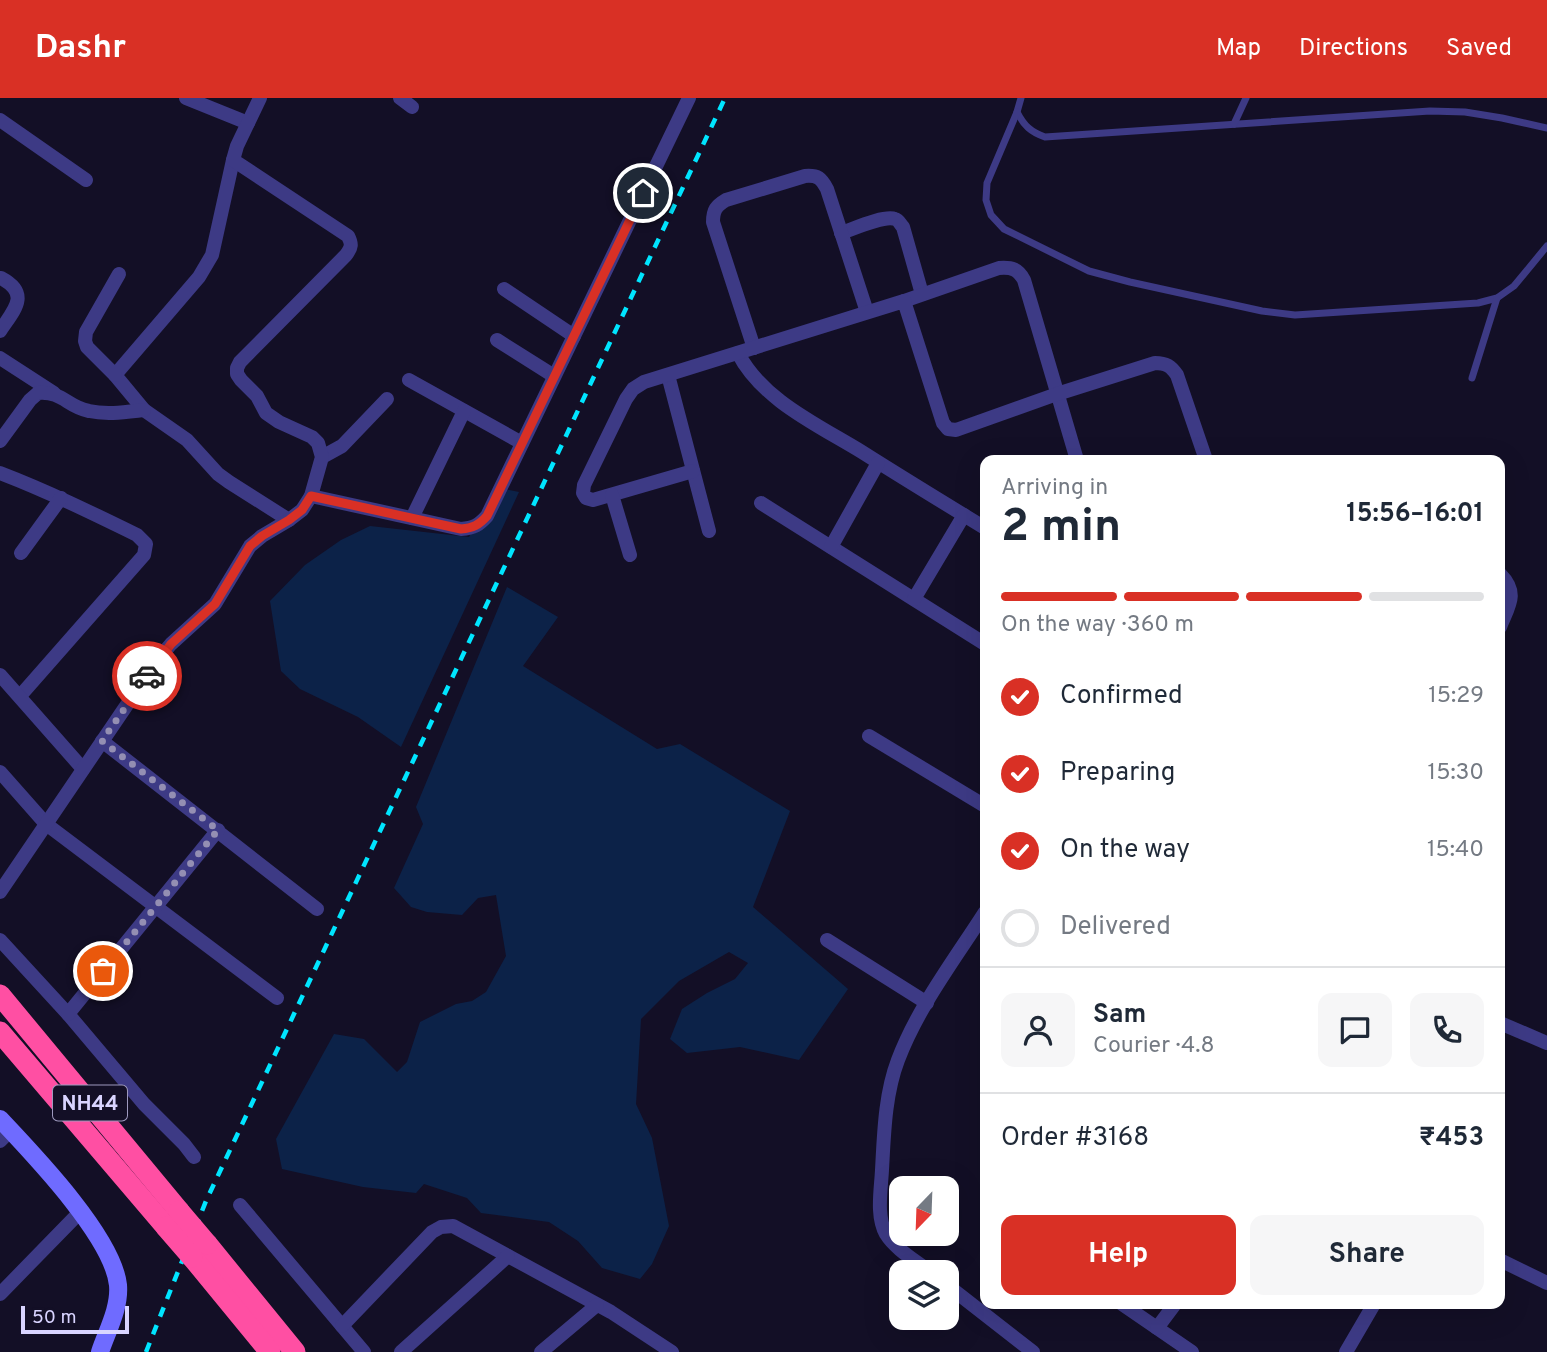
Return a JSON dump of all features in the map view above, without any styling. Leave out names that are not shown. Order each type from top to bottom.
[{"type":"highway","name":"NH44","points":[[0,995],[199,1251],[270,1352]]},
{"type":"highway","name":"NH44","points":[[0,1032],[173,1219]]},
{"type":"highway","name":"NH44","points":[[199,1251],[295,1352]]},
{"type":"street","points":[[186,98],[248,123]]},
{"type":"street","points":[[116,375],[208,265],[237,146],[260,98]]},
{"type":"street","points":[[400,98],[412,107]]},
{"type":"street","points":[[311,496],[461,529],[480,525],[487,516],[689,98]]},
{"type":"street","points":[[0,120],[86,180]]},
{"type":"street","points":[[0,892],[171,644],[215,604],[250,546],[302,510],[311,496],[322,457],[318,443],[312,437],[266,413],[257,396],[237,374],[237,368],[346,255],[352,243],[348,236],[233,160]]},
{"type":"street","points":[[754,348],[713,222],[713,212],[717,205],[726,200],[816,175],[827,189],[867,312]]},
{"type":"street","points":[[841,233],[884,219],[898,220],[903,227],[922,294]]},
{"type":"street","points":[[693,471],[593,500],[586,498],[583,493],[584,485],[626,399],[633,389],[644,382],[904,301],[999,268],[1010,267],[1019,271],[1024,280],[1076,455]]},
{"type":"street","points":[[119,274],[86,332],[87,347],[116,375],[144,410],[187,440],[218,474],[289,520]]},
{"type":"street","points":[[0,331],[17,306],[19,298],[10,282],[1,278]]},
{"type":"street","points":[[504,289],[574,336]]},
{"type":"street","points":[[904,301],[943,423],[948,429],[956,430],[1058,394],[1155,363],[1164,363],[1172,367],[1177,375],[1204,455]]},
{"type":"street","points":[[496,340],[554,376]]},
{"type":"street","points":[[738,353],[745,367],[758,382],[793,410],[980,525]]},
{"type":"street","points":[[0,358],[78,408],[118,413],[144,410]]},
{"type":"street","points":[[668,374],[709,531]]},
{"type":"street","points":[[409,380],[522,443]]},
{"type":"street","points":[[0,440],[38,393],[54,393]]},
{"type":"street","points":[[322,457],[342,446],[387,399]]},
{"type":"street","points":[[412,518],[464,411]]},
{"type":"street","points":[[831,547],[878,463]]},
{"type":"street","points":[[0,473],[61,498],[137,535],[146,544],[144,555],[20,696]]},
{"type":"street","points":[[612,495],[630,555]]},
{"type":"street","points":[[21,553],[61,498]]},
{"type":"street","points":[[761,503],[980,642]]},
{"type":"street","points":[[914,600],[964,515]]},
{"type":"street","points":[[1505,579],[1510,584],[1511,593],[1505,615]]},
{"type":"street","points":[[0,675],[83,768]]},
{"type":"street","points":[[869,736],[980,803]]},
{"type":"street","points":[[102,741],[317,909]]},
{"type":"street","points":[[0,772],[46,824],[277,998]]},
{"type":"street","points":[[68,1014],[218,830]]},
{"type":"street","points":[[915,1260],[887,1235],[883,1224],[880,1207],[886,1111],[899,1058],[927,1003],[980,920]]},
{"type":"street","points":[[0,940],[194,1157]]},
{"type":"street","points":[[827,940],[927,1003]]},
{"type":"street","points":[[1505,1025],[1547,1043]]},
{"type":"street","points":[[4,1130],[81,1211],[111,1260],[118,1285],[117,1306],[100,1352]]},
{"type":"street","points":[[240,1205],[364,1352]]},
{"type":"street","points":[[0,1294],[81,1211]]},
{"type":"street","points":[[342,1326],[432,1232],[440,1227],[453,1226],[597,1305],[672,1352]]},
{"type":"street","points":[[401,1352],[508,1256]]},
{"type":"street","points":[[1505,1262],[1547,1283]]},
{"type":"street","points":[[959,1294],[1033,1352]]},
{"type":"street","points":[[541,1352],[597,1305]]},
{"type":"street","points":[[1129,1309],[1192,1352]]},
{"type":"street","points":[[1157,1328],[1171,1309]]},
{"type":"street","points":[[1346,1352],[1371,1309]]},
{"type":"lane","points":[[1021,98],[987,183],[986,200],[991,215],[1004,229],[1089,271],[1249,309],[1295,315],[1478,303],[1497,298],[1514,286],[1547,246]]},
{"type":"lane","points":[[1234,124],[1246,98]]},
{"type":"lane","points":[[1017,112],[1032,132],[1045,137],[1430,111],[1465,112],[1547,128]]},
{"type":"lane","points":[[1472,378],[1497,298]]},
{"type":"water","points":[[495,487],[519,492],[401,747],[358,717],[300,689],[281,671],[270,601],[305,565],[341,540],[370,526],[469,537]]},
{"type":"water","points":[[507,587],[558,617],[523,666],[657,749],[680,744],[790,811],[753,907],[848,989],[799,1060],[740,1047],[687,1053],[670,1039],[682,1009],[735,979],[748,963],[729,952],[679,981],[641,1019],[636,1104],[652,1138],[669,1226],[652,1264],[640,1279],[602,1268],[578,1241],[549,1222],[481,1213],[467,1198],[424,1184],[416,1193],[363,1187],[282,1169],[276,1139],[334,1034],[364,1039],[397,1072],[407,1062],[420,1022],[456,1004],[472,1001],[486,992],[506,956],[496,895],[478,898],[462,915],[427,912],[411,907],[394,888],[423,824],[416,807]]},
{"type":"railway","points":[[146,1352],[206,1201],[725,98]]},
{"type":"way so far","points":[[103,971],[218,830],[102,741],[147,676]]},
{"type":"route","points":[[147,676],[171,644],[215,604],[250,546],[302,510],[311,496],[461,529],[480,525],[487,516],[643,193]]}]
